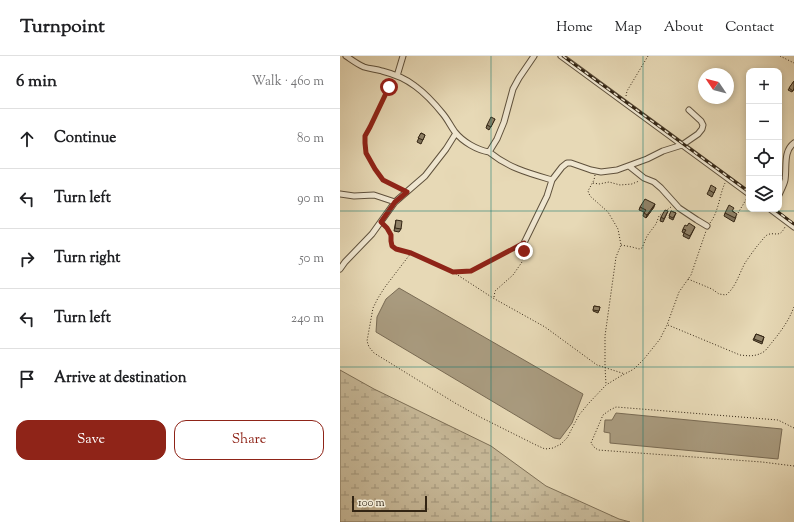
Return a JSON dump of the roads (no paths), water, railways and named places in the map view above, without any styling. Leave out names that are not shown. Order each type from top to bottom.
[{"type":"street","points":[[346,56],[358,64],[384,71],[408,81],[428,97],[460,137],[476,147],[483,151],[489,152],[512,167],[552,180]]},
{"type":"street","points":[[395,75],[403,56]]},
{"type":"street","points":[[489,152],[497,139],[504,122],[513,89],[534,56]]},
{"type":"street","points":[[561,56],[746,192]]},
{"type":"street","points":[[524,243],[534,224],[552,180],[566,163],[571,163],[586,169],[601,172],[617,170],[663,151],[682,145],[698,134],[703,125],[701,120],[689,110]]},
{"type":"street","points":[[340,269],[372,234],[395,202],[425,176],[446,149],[456,133]]},
{"type":"street","points":[[782,186],[785,178],[788,150],[794,143]]},
{"type":"street","points":[[629,166],[644,178],[654,182],[676,205],[707,226]]},
{"type":"street","points":[[340,194],[354,196],[374,195],[395,202]]},
{"type":"street","points":[[775,212],[794,227]]},
{"type":"railway","points":[[563,56],[746,190]]},
{"type":"railway","points":[[778,212],[794,224]]}]
